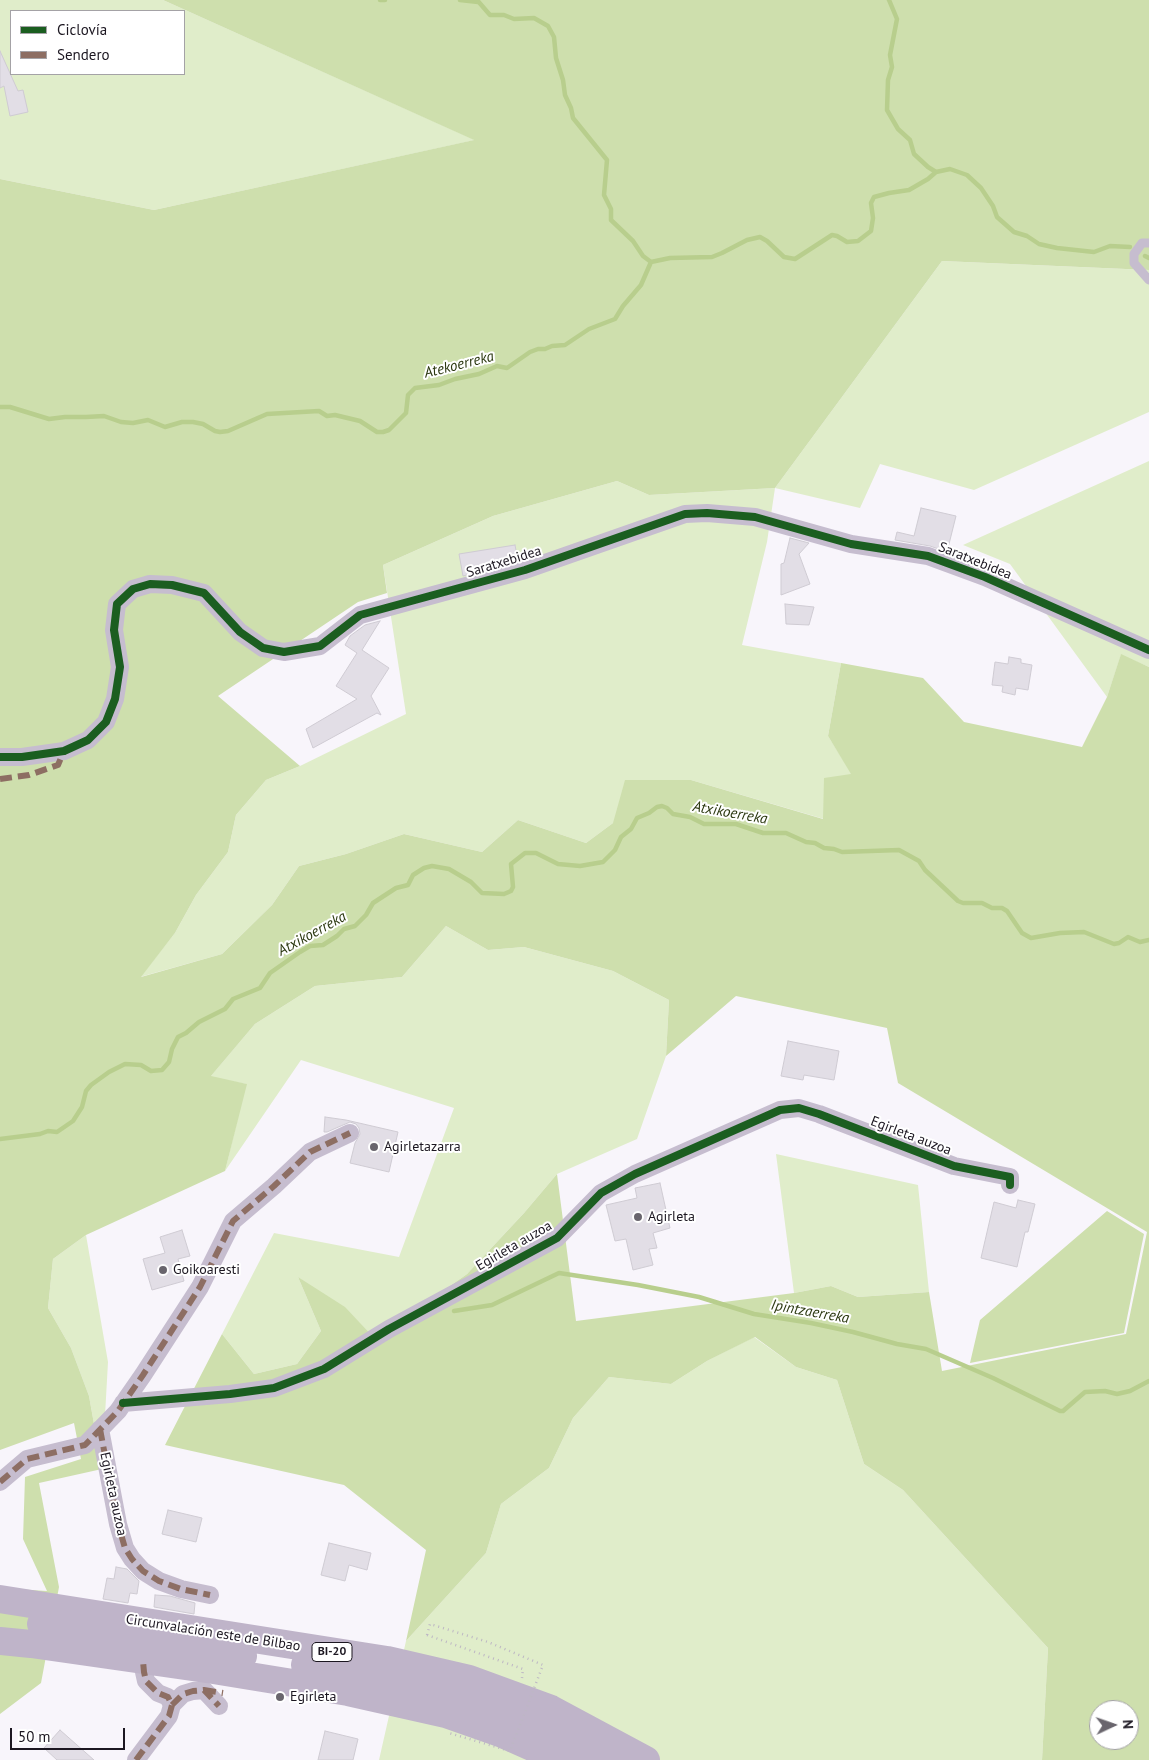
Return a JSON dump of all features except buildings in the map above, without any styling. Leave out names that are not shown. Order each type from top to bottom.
[{"type":"main road","name":"Circunvalación este de Bilbao","points":[[0,1599],[387,1660],[461,1677],[551,1708],[646,1760]]},
{"type":"main road","name":"Circunvalación este de Bilbao","points":[[0,1635],[91,1633],[303,1665],[407,1684],[485,1705],[548,1732],[604,1760]]},
{"type":"main road","points":[[0,1635],[31,1644],[348,1692],[412,1706],[446,1714],[500,1733],[561,1760]]},
{"type":"street","name":"Saratxebidea","points":[[0,757],[22,757],[64,751],[88,740],[106,722],[115,699],[120,667],[114,630],[117,604],[133,590],[150,584],[172,585],[204,593],[240,632],[262,648],[284,652],[320,646],[360,615],[525,570],[685,514],[707,513],[755,517],[851,544],[928,556],[985,577],[1149,650]]},
{"type":"street","name":"Egirleta auzoa","points":[[123,1404],[274,1388],[324,1369],[389,1329],[557,1238],[601,1193],[635,1174],[780,1110],[799,1108],[819,1114],[954,1166],[1010,1177],[1010,1185]]},
{"type":"street","name":"Egirleta auzoa","points":[[0,1482],[26,1458],[85,1445],[123,1404],[143,1375],[200,1287],[233,1221],[310,1152],[350,1133]]},
{"type":"street","name":"Egirleta auzoa","points":[[100,1429],[118,1524],[125,1548],[132,1559],[143,1571],[159,1581],[181,1589],[210,1595]]},
{"type":"street","points":[[143,1661],[146,1681],[158,1693],[168,1697],[172,1705]]},
{"type":"street","points":[[136,1760],[169,1716],[172,1705],[183,1694],[204,1690],[221,1699]]},
{"type":"lane","points":[[1149,243],[1142,243],[1134,254],[1134,263],[1149,280]]},
{"type":"path","points":[[427,1635],[430,1624],[488,1642],[543,1665],[510,1751],[449,1734]]},
{"type":"green space","points":[[0,0],[163,0],[475,140],[154,210],[0,179]]},
{"type":"green space","points":[[163,0],[1149,0],[1149,270],[942,261],[775,488],[649,495],[617,481],[493,516],[383,565],[387,593],[358,602],[218,696],[300,766],[266,780],[236,815],[228,852],[196,895],[175,933],[141,977],[222,954],[272,905],[299,866],[346,854],[404,834],[482,852],[518,820],[586,843],[613,823],[625,780],[691,780],[823,819],[824,778],[851,774],[828,736],[841,663],[923,678],[964,722],[1082,747],[1107,697],[1121,654],[1149,667],[1149,1760],[1042,1760],[1048,1648],[903,1490],[864,1464],[837,1380],[796,1367],[755,1337],[707,1361],[671,1384],[609,1377],[573,1418],[549,1468],[501,1504],[486,1553],[406,1641],[426,1550],[344,1485],[165,1445],[222,1334],[254,1374],[297,1364],[321,1331],[298,1277],[345,1307],[375,1339],[467,1274],[524,1213],[557,1174],[576,1321],[794,1293],[831,1286],[858,1297],[929,1292],[942,1371],[1126,1334],[1147,1232],[898,1083],[887,1028],[736,996],[666,1056],[669,1000],[613,971],[524,947],[488,950],[446,926],[402,977],[315,986],[255,1024],[211,1076],[247,1084],[225,1171],[86,1235],[53,1259],[48,1308],[71,1348],[89,1396],[102,1469],[39,1483],[59,1587],[41,1683],[0,1714],[0,1588],[47,1591],[23,1539],[25,1477],[81,1459],[74,1423],[0,1450],[0,179],[154,210],[474,140]]},
{"type":"green space","points":[[942,261],[1149,270],[1149,412],[974,490],[880,464],[860,508],[775,488]]},
{"type":"green space","points":[[1149,461],[1149,667],[1121,655],[1107,697],[1010,564],[963,545]]},
{"type":"green space","points":[[617,481],[649,495],[775,488],[767,542],[742,645],[841,663],[828,736],[852,774],[824,819],[691,780],[613,823],[586,843],[518,820],[482,852],[404,834],[346,854],[299,866],[272,905],[222,954],[140,977],[175,933],[196,895],[228,852],[236,815],[266,780],[300,766],[406,714],[383,565],[493,516]]},
{"type":"green space","points":[[446,926],[488,950],[524,947],[613,971],[669,1000],[666,1056],[637,1139],[557,1174],[524,1213],[467,1274],[375,1339],[298,1277],[321,1331],[297,1364],[254,1374],[222,1334],[274,1233],[399,1257],[454,1108],[301,1060],[225,1171],[246,1084],[210,1077],[255,1024],[315,986],[402,977]]},
{"type":"green space","points":[[776,1154],[918,1185],[929,1292],[858,1297],[831,1286],[794,1293]]},
{"type":"green space","points":[[1107,1211],[1144,1234],[1124,1333],[970,1363],[980,1320]]},
{"type":"green space","points":[[86,1235],[108,1362],[102,1469],[89,1396],[71,1348],[48,1308],[53,1259]]},
{"type":"green space","points":[[754,1337],[796,1367],[837,1380],[864,1464],[903,1490],[1048,1648],[1042,1760],[379,1760],[406,1641],[486,1553],[501,1504],[549,1468],[573,1418],[609,1377],[671,1384],[707,1361]]},
{"type":"waterway","points":[[380,0],[385,0]]},
{"type":"waterway","points":[[460,0],[478,2]]},
{"type":"waterway","name":"Atekoerreka","points":[[477,0],[490,15],[504,15],[514,19],[534,18],[548,26],[554,37],[556,58],[573,118],[607,160],[604,195],[611,209],[611,220],[633,241],[643,256],[651,262],[670,258],[712,257],[747,240],[760,237],[784,257],[795,259],[832,235],[847,242],[858,241],[871,231],[873,218],[871,203],[874,197],[909,190],[936,172],[950,169],[967,175],[981,188],[993,206],[997,217],[1014,232],[1027,236],[1039,244],[1094,252],[1110,246],[1130,247]]},
{"type":"waterway","name":"Atekoerreka","points":[[889,0],[897,19],[890,55],[892,67],[888,80],[887,110],[898,129],[910,140],[914,154],[936,172]]},
{"type":"waterway","name":"Atekoerreka","points":[[1145,256],[1149,258]]},
{"type":"waterway","name":"Atekoerreka","points":[[0,407],[10,407],[49,419],[104,416],[121,422],[133,423],[148,420],[165,427],[182,422],[193,422],[203,424],[220,432],[228,431],[267,414],[319,411],[327,416],[335,415],[360,421],[377,432],[383,432],[389,430],[406,413],[408,395],[415,388],[439,385],[455,379],[479,374],[497,366],[507,368],[530,352],[552,346],[565,345],[589,329],[615,319],[623,306],[641,285],[651,262]]},
{"type":"waterway","name":"Atxikoerreka","points":[[0,1139],[40,1134],[48,1131],[57,1132],[73,1121],[82,1107],[86,1091],[91,1085],[109,1072],[125,1064],[141,1065],[151,1071],[162,1070],[169,1062],[172,1049],[178,1037],[199,1022],[225,1009],[233,999],[260,988],[270,973],[300,952],[310,946],[323,945],[344,929],[355,926],[366,915],[373,903],[396,888],[408,885],[413,875],[424,868],[432,866],[449,869],[471,882],[482,893],[504,894],[511,891],[513,887],[511,864],[525,853],[536,853],[558,864],[580,866],[603,862],[615,850],[621,837],[631,829],[637,818],[662,806],[673,814],[690,817],[704,824],[736,824],[763,833],[786,833],[806,842],[842,852],[899,850],[919,861],[925,870],[958,901],[963,903],[982,903],[992,908],[1002,908],[1007,911],[1022,933],[1031,938],[1060,933],[1084,932],[1114,944],[1128,937],[1140,942],[1149,940]]},
{"type":"waterway","name":"Ipintzaerreka","points":[[454,1311],[492,1305],[559,1273],[638,1285],[699,1297],[754,1314],[811,1323],[897,1344],[926,1349],[993,1378],[1060,1411],[1063,1411],[1085,1392],[1105,1391],[1117,1394],[1130,1391],[1149,1381]]},
{"type":"marked path","points":[[0,779],[29,775],[58,765],[64,751]]},
{"type":"marked path","points":[[0,1482],[27,1459],[85,1445],[118,1411],[143,1375],[200,1287],[233,1221],[310,1152],[350,1133]]},
{"type":"marked path","points":[[100,1429],[118,1524],[125,1548],[132,1559],[143,1571],[159,1581],[181,1589],[210,1595]]},
{"type":"marked path","points":[[136,1760],[169,1716],[172,1705],[168,1697],[158,1693],[146,1681],[143,1661]]},
{"type":"marked path","points":[[204,1690],[223,1693]]},
{"type":"marked path","points":[[172,1705],[183,1694],[204,1690],[219,1706]]},
{"type":"cycle path","points":[[0,757],[22,757],[64,751],[88,740],[106,722],[115,699],[120,667],[114,630],[117,604],[133,589],[150,584],[172,585],[204,593],[240,632],[263,648],[284,652],[320,646],[360,615],[525,570],[685,514],[707,513],[755,517],[851,544],[928,556],[985,577],[1149,650]]},
{"type":"cycle path","points":[[123,1403],[230,1394],[274,1388],[324,1369],[389,1329],[557,1238],[601,1193],[635,1174],[780,1110],[799,1108],[819,1114],[954,1166],[1010,1177],[1010,1185]]},
{"type":"place","name":"Agirletazarra","points":[[374,1147]]},
{"type":"place","name":"Agirleta","points":[[638,1217]]},
{"type":"place","name":"Goikoaresti","points":[[163,1270]]},
{"type":"place","name":"Egirleta","points":[[280,1697]]}]
